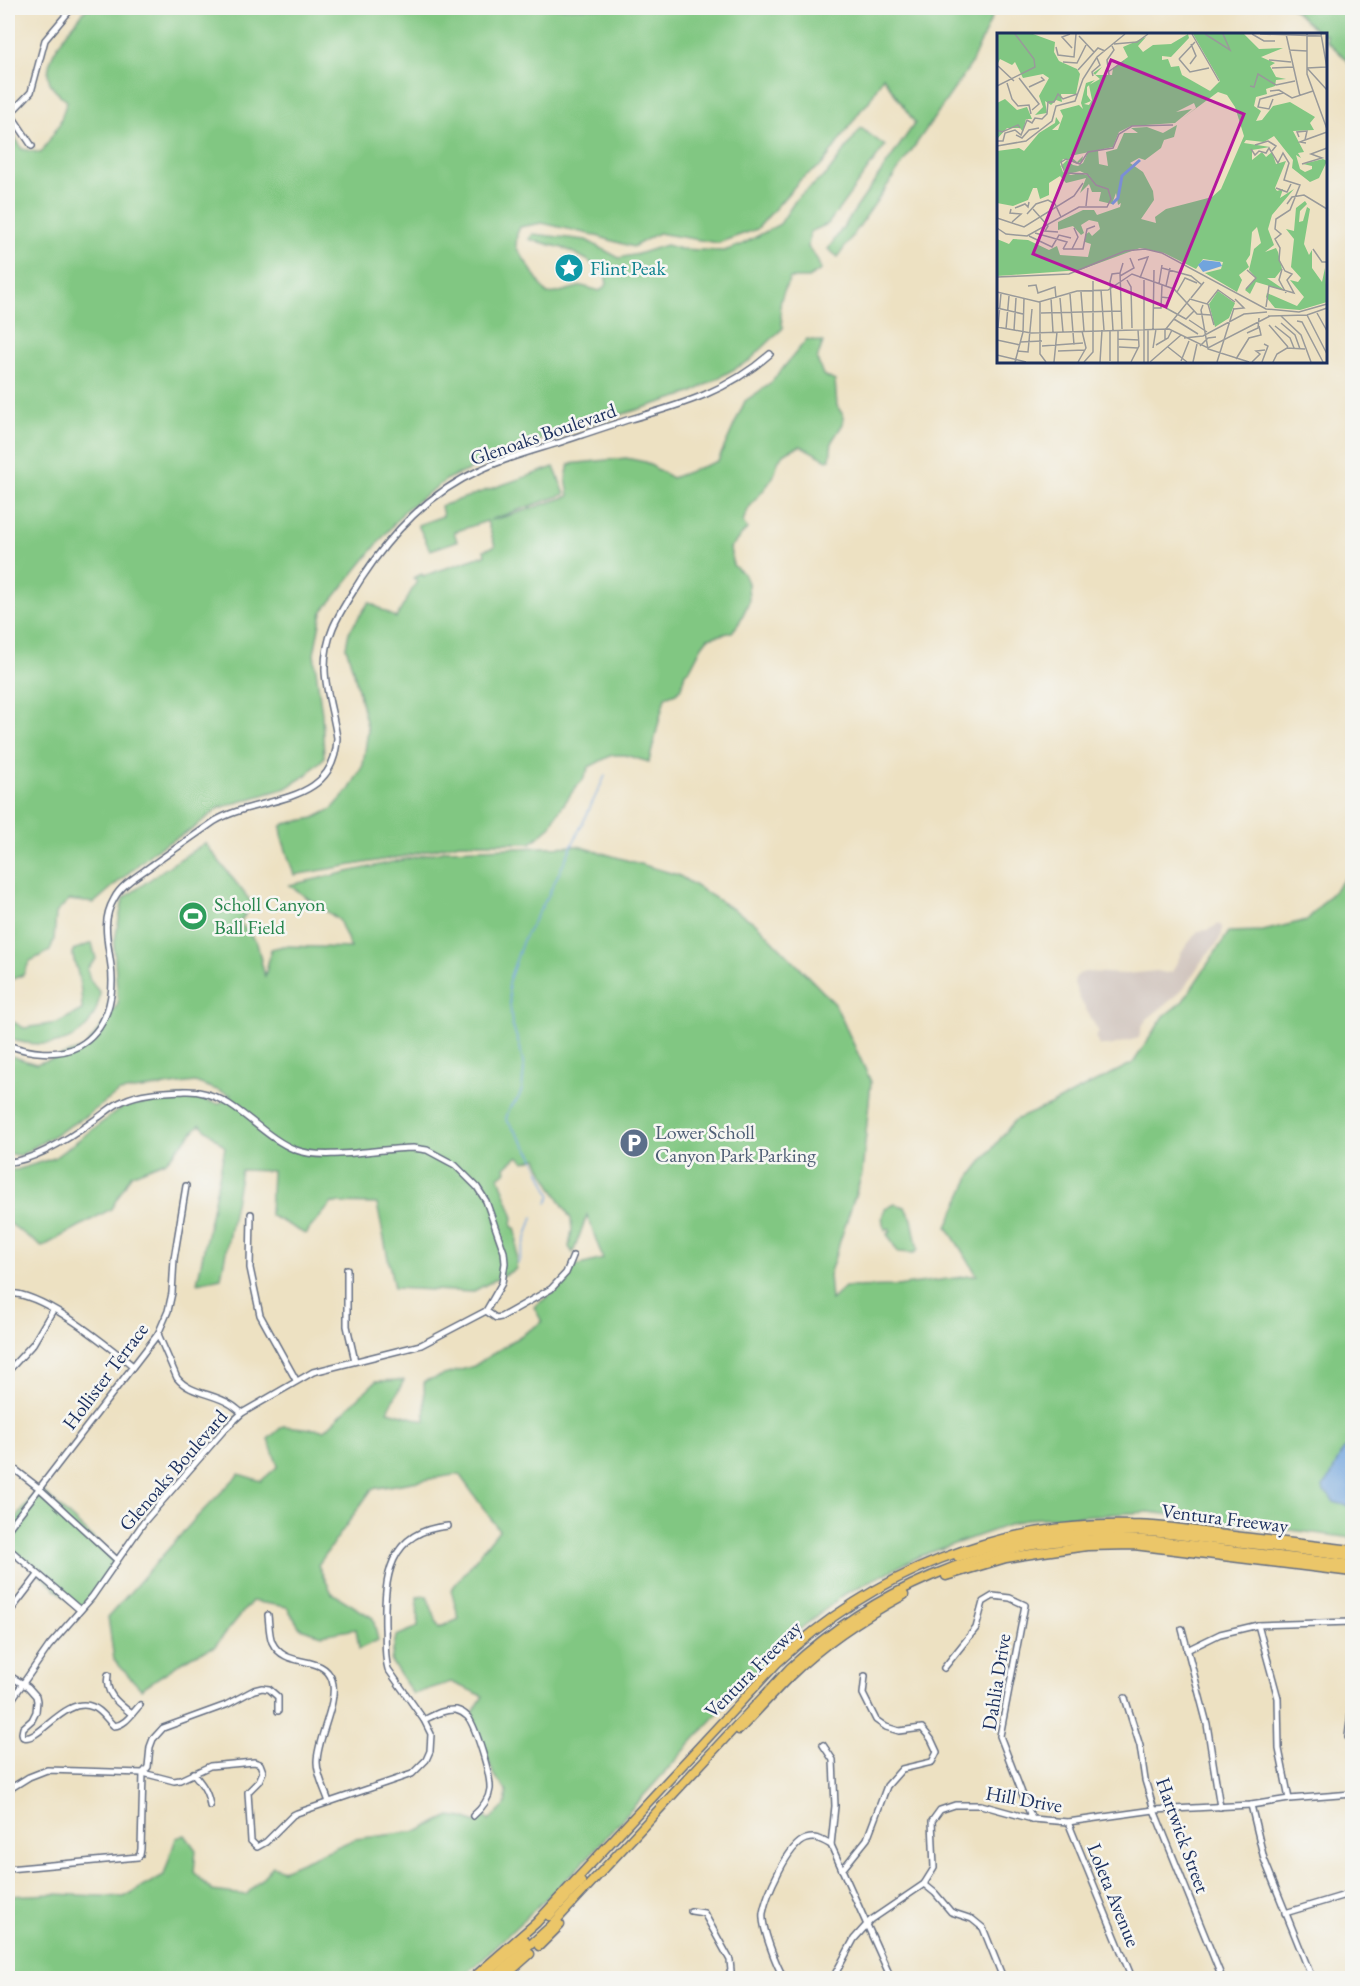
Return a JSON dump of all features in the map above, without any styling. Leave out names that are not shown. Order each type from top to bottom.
[{"type":"highway","name":"Ventura Freeway","points":[[473,1978],[536,1923],[777,1663],[806,1636],[899,1576],[969,1547],[1023,1534],[1072,1527],[1133,1525],[1353,1550]]},
{"type":"highway","points":[[865,1596],[873,1596],[943,1562],[990,1547],[1028,1538],[1082,1532],[1163,1533],[1353,1557]]},
{"type":"highway","points":[[494,1978],[551,1926],[790,1668],[860,1613],[915,1583],[970,1562],[1014,1550],[1093,1539],[1155,1540],[1353,1565]]},
{"type":"highway","name":"Ventura Freeway","points":[[504,1978],[550,1935],[790,1676],[850,1628],[908,1592],[946,1576],[1006,1558],[1087,1546],[1134,1545],[1353,1572]]},
{"type":"highway","points":[[482,1978],[514,1951],[558,1907],[659,1798],[668,1782]]},
{"type":"street","points":[[32,146],[9,112],[31,92],[45,40],[72,8]]},
{"type":"street","name":"Glenoaks Boulevard","points":[[8,1045],[29,1051],[54,1052],[77,1047],[88,1040],[103,1022],[110,1001],[112,978],[105,931],[108,910],[119,891],[215,821],[230,813],[302,794],[321,779],[329,769],[337,738],[325,671],[331,630],[375,558],[402,525],[447,489],[480,470],[511,457],[695,400],[756,367],[770,354]]},
{"type":"street","points":[[8,1162],[35,1155],[90,1123],[121,1101],[146,1094],[188,1091],[209,1095],[231,1106],[280,1142],[311,1155],[413,1148],[427,1150],[441,1156],[467,1175],[486,1202],[504,1252],[502,1283],[486,1311],[496,1318],[551,1289],[566,1273],[573,1256]]},
{"type":"street","name":"Hollister Terrace","points":[[8,1528],[158,1334],[168,1311],[172,1293],[174,1259],[186,1186]]},
{"type":"street","points":[[251,1214],[250,1268],[260,1315],[296,1380]]},
{"type":"street","points":[[347,1269],[347,1326],[355,1361]]},
{"type":"street","points":[[8,1293],[31,1297],[89,1331],[133,1365]]},
{"type":"street","points":[[9,1370],[33,1344],[53,1310]]},
{"type":"street","name":"Glenoaks Boulevard","points":[[8,1706],[49,1646],[98,1589],[144,1522],[224,1430],[242,1413],[296,1380],[326,1368],[400,1352],[421,1345],[486,1311]]},
{"type":"street","points":[[158,1334],[181,1383],[188,1388],[229,1403],[242,1413]]},
{"type":"street","points":[[8,1464],[39,1488],[117,1560]]},
{"type":"street","points":[[8,1790],[29,1777],[47,1770],[143,1773],[174,1781],[210,1766],[254,1762],[261,1766],[263,1776],[248,1792],[250,1841],[253,1845],[259,1846],[293,1815],[412,1774],[426,1760],[430,1751],[431,1734],[388,1668],[385,1615],[387,1581],[395,1555],[407,1541],[422,1531],[448,1526]]},
{"type":"street","points":[[8,1548],[80,1610]]},
{"type":"street","points":[[8,1614],[38,1575]]},
{"type":"street","name":"Dahlia Drive","points":[[944,1668],[976,1628],[983,1602],[993,1596],[1010,1598],[1025,1605],[1000,1736],[1032,1819]]},
{"type":"street","points":[[268,1615],[272,1642],[280,1653],[291,1659],[322,1667],[332,1679],[333,1696],[317,1761],[329,1802]]},
{"type":"street","points":[[1187,1650],[1220,1634],[1258,1625],[1353,1622]]},
{"type":"street","points":[[1258,1625],[1278,1698],[1279,1749],[1289,1799]]},
{"type":"street","points":[[1182,1629],[1207,1724],[1220,1806]]},
{"type":"street","points":[[8,1675],[28,1687],[36,1696],[36,1712],[23,1728],[23,1737],[33,1737],[53,1719],[78,1706],[96,1708],[114,1726],[126,1722],[140,1706]]},
{"type":"street","points":[[108,1675],[108,1688],[114,1700],[132,1714]]},
{"type":"street","points":[[842,1870],[867,1839],[887,1786],[902,1769],[933,1762],[938,1752],[922,1728],[899,1731],[886,1727],[876,1720],[863,1694],[865,1676]]},
{"type":"street","points":[[8,1869],[140,1855],[143,1773],[148,1767],[153,1739],[163,1728],[226,1705],[244,1694],[262,1688],[269,1689],[278,1697],[278,1711]]},
{"type":"street","name":"Hartwick Street","points":[[1125,1698],[1140,1746],[1145,1780],[1154,1810],[1222,1978]]},
{"type":"street","points":[[1348,1737],[1353,1704]]},
{"type":"street","points":[[424,1720],[444,1711],[456,1710],[468,1718],[472,1725],[488,1768],[490,1791],[482,1808],[473,1816]]},
{"type":"street","points":[[823,1745],[833,1760],[835,1806],[831,1845],[891,1978]]},
{"type":"street","points":[[193,1773],[204,1785],[209,1795],[210,1806]]},
{"type":"street","name":"Hill Drive","points":[[924,1884],[934,1868],[932,1821],[940,1810],[955,1805],[981,1805],[1032,1819],[1068,1822],[1154,1810],[1251,1805],[1289,1799],[1353,1794]]},
{"type":"street","points":[[1251,1805],[1264,1860],[1312,1978]]},
{"type":"street","name":"Loleta Avenue","points":[[1068,1822],[1132,1978]]},
{"type":"street","points":[[784,1978],[776,1965],[763,1915],[771,1886],[795,1845],[804,1839],[818,1837],[831,1845]]},
{"type":"street","points":[[833,1978],[854,1939],[866,1925],[924,1884],[951,1912],[972,1919],[983,1928],[1003,1978]]},
{"type":"street","points":[[1285,1913],[1353,1893]]},
{"type":"street","points":[[691,1911],[704,1913],[730,1960],[731,1971],[725,1978]]},
{"type":"shaded area","points":[[1219,924],[1222,927],[1222,934],[1216,945],[1205,956],[1176,996],[1147,1019],[1142,1026],[1139,1038],[1109,1046],[1099,1046],[1096,1037],[1099,1032],[1080,999],[1074,983],[1075,978],[1085,972],[1126,974],[1172,972],[1183,950],[1198,931],[1208,930]]},
{"type":"green space","points":[[87,8],[996,8],[970,66],[838,257],[828,249],[915,123],[883,77],[868,103],[822,165],[801,179],[757,229],[718,243],[658,233],[633,247],[542,223],[520,227],[516,247],[547,294],[582,286],[600,291],[607,284],[605,274],[587,260],[566,249],[529,239],[533,234],[586,240],[619,258],[666,245],[680,249],[724,251],[741,245],[780,224],[797,198],[827,174],[861,128],[885,146],[828,224],[810,232],[808,247],[817,259],[821,270],[808,278],[790,278],[780,302],[783,328],[749,361],[691,393],[557,432],[517,451],[449,478],[405,510],[322,612],[314,654],[322,714],[324,758],[305,776],[286,788],[219,808],[191,830],[155,850],[94,903],[69,900],[56,913],[54,939],[50,951],[30,961],[23,975],[8,981],[8,125],[22,149],[41,153],[59,125],[67,101],[53,88],[49,78],[52,56],[65,35]]},
{"type":"green space","points":[[1292,8],[1352,8],[1352,70],[1347,60],[1327,41],[1327,33],[1319,33]]},
{"type":"green space","points":[[807,339],[823,342],[817,359],[823,375],[835,381],[837,406],[843,415],[843,424],[832,441],[830,459],[827,460],[801,446],[788,451],[780,459],[771,481],[748,509],[743,522],[747,529],[730,548],[733,565],[744,574],[748,583],[749,602],[732,632],[708,638],[690,669],[685,673],[681,688],[676,693],[665,697],[649,762],[625,755],[612,755],[589,767],[583,780],[575,788],[551,826],[531,843],[459,843],[406,856],[294,875],[281,827],[284,824],[314,818],[332,809],[349,790],[363,765],[368,730],[346,647],[349,632],[369,602],[396,618],[417,581],[413,578],[485,555],[484,550],[495,546],[487,521],[454,532],[457,541],[430,550],[418,525],[443,516],[441,506],[554,467],[565,494],[490,520],[569,496],[566,478],[569,464],[626,458],[645,462],[672,478],[718,461],[745,401],[770,384]]},
{"type":"green space","points":[[205,843],[252,903],[240,923],[257,943],[265,977],[271,949],[283,946],[351,948],[339,920],[289,885],[447,850],[578,846],[678,875],[757,924],[835,1004],[871,1082],[862,1174],[829,1275],[831,1300],[845,1287],[897,1286],[977,1275],[947,1227],[970,1177],[1015,1120],[1133,1063],[1164,1016],[1183,1001],[1229,932],[1263,931],[1307,920],[1352,871],[1352,1538],[1149,1512],[1026,1519],[920,1556],[845,1594],[781,1644],[578,1868],[475,1966],[458,1978],[8,1978],[8,1896],[54,1894],[124,1897],[164,1875],[176,1838],[185,1835],[196,1850],[194,1872],[212,1891],[246,1895],[273,1866],[283,1870],[355,1839],[419,1831],[450,1816],[476,1823],[483,1815],[489,1821],[505,1806],[507,1791],[494,1776],[472,1714],[483,1696],[451,1682],[413,1694],[391,1661],[396,1636],[418,1627],[417,1597],[427,1596],[439,1628],[459,1619],[451,1590],[499,1530],[459,1474],[372,1489],[318,1565],[332,1593],[373,1618],[378,1640],[359,1649],[356,1629],[322,1635],[300,1628],[287,1607],[252,1601],[214,1647],[191,1656],[141,1689],[114,1660],[108,1617],[194,1520],[239,1474],[261,1481],[278,1466],[268,1439],[283,1426],[325,1430],[376,1381],[404,1380],[388,1411],[425,1421],[424,1381],[474,1366],[542,1322],[534,1307],[559,1288],[576,1266],[603,1259],[587,1215],[573,1253],[569,1247],[571,1219],[537,1158],[525,1162],[518,1156],[505,1167],[506,1171],[499,1177],[513,1215],[512,1227],[515,1228],[517,1236],[516,1269],[472,1292],[394,1288],[377,1204],[332,1203],[305,1234],[270,1215],[272,1171],[241,1170],[221,1278],[197,1283],[225,1147],[200,1124],[166,1161],[131,1175],[111,1209],[42,1247],[8,1222],[8,1169],[16,1170],[54,1158],[123,1107],[185,1096],[219,1104],[231,1095],[195,1082],[119,1092],[86,1116],[21,1155],[8,1154],[8,1055],[36,1064],[85,1048],[118,1004],[114,945],[123,899]]},
{"type":"green space","points":[[92,943],[96,959],[87,969],[90,980],[100,993],[96,1010],[89,1023],[68,1040],[54,1043],[24,1043],[8,1039],[8,1019],[24,1028],[57,1023],[82,1010],[81,988],[73,950]]},
{"type":"green space","points":[[895,1204],[905,1207],[912,1219],[918,1250],[914,1253],[898,1252],[887,1234],[891,1232],[889,1228],[885,1230],[882,1220],[885,1209]]},
{"type":"green space","points":[[39,1488],[117,1560],[80,1610],[8,1548],[8,1529]]},
{"type":"water","points":[[1348,1446],[1352,1452],[1352,1507],[1334,1502],[1324,1492],[1323,1487],[1330,1478],[1343,1450]]},
{"type":"waterway","points":[[547,1203],[551,1196],[532,1154],[506,1119],[509,1109],[518,1099],[522,1089],[524,1069],[520,1047],[512,1024],[508,983],[523,940],[548,896],[605,776]]},
{"type":"waterway","points":[[518,1263],[533,1217]]},
{"type":"place","name":"Flint Peak","points":[[569,268]]},
{"type":"place","name":"Scholl Canyon Ball Field","points":[[193,916]]},
{"type":"place","name":"Lower Scholl Canyon Park Parking","points":[[634,1143]]}]
